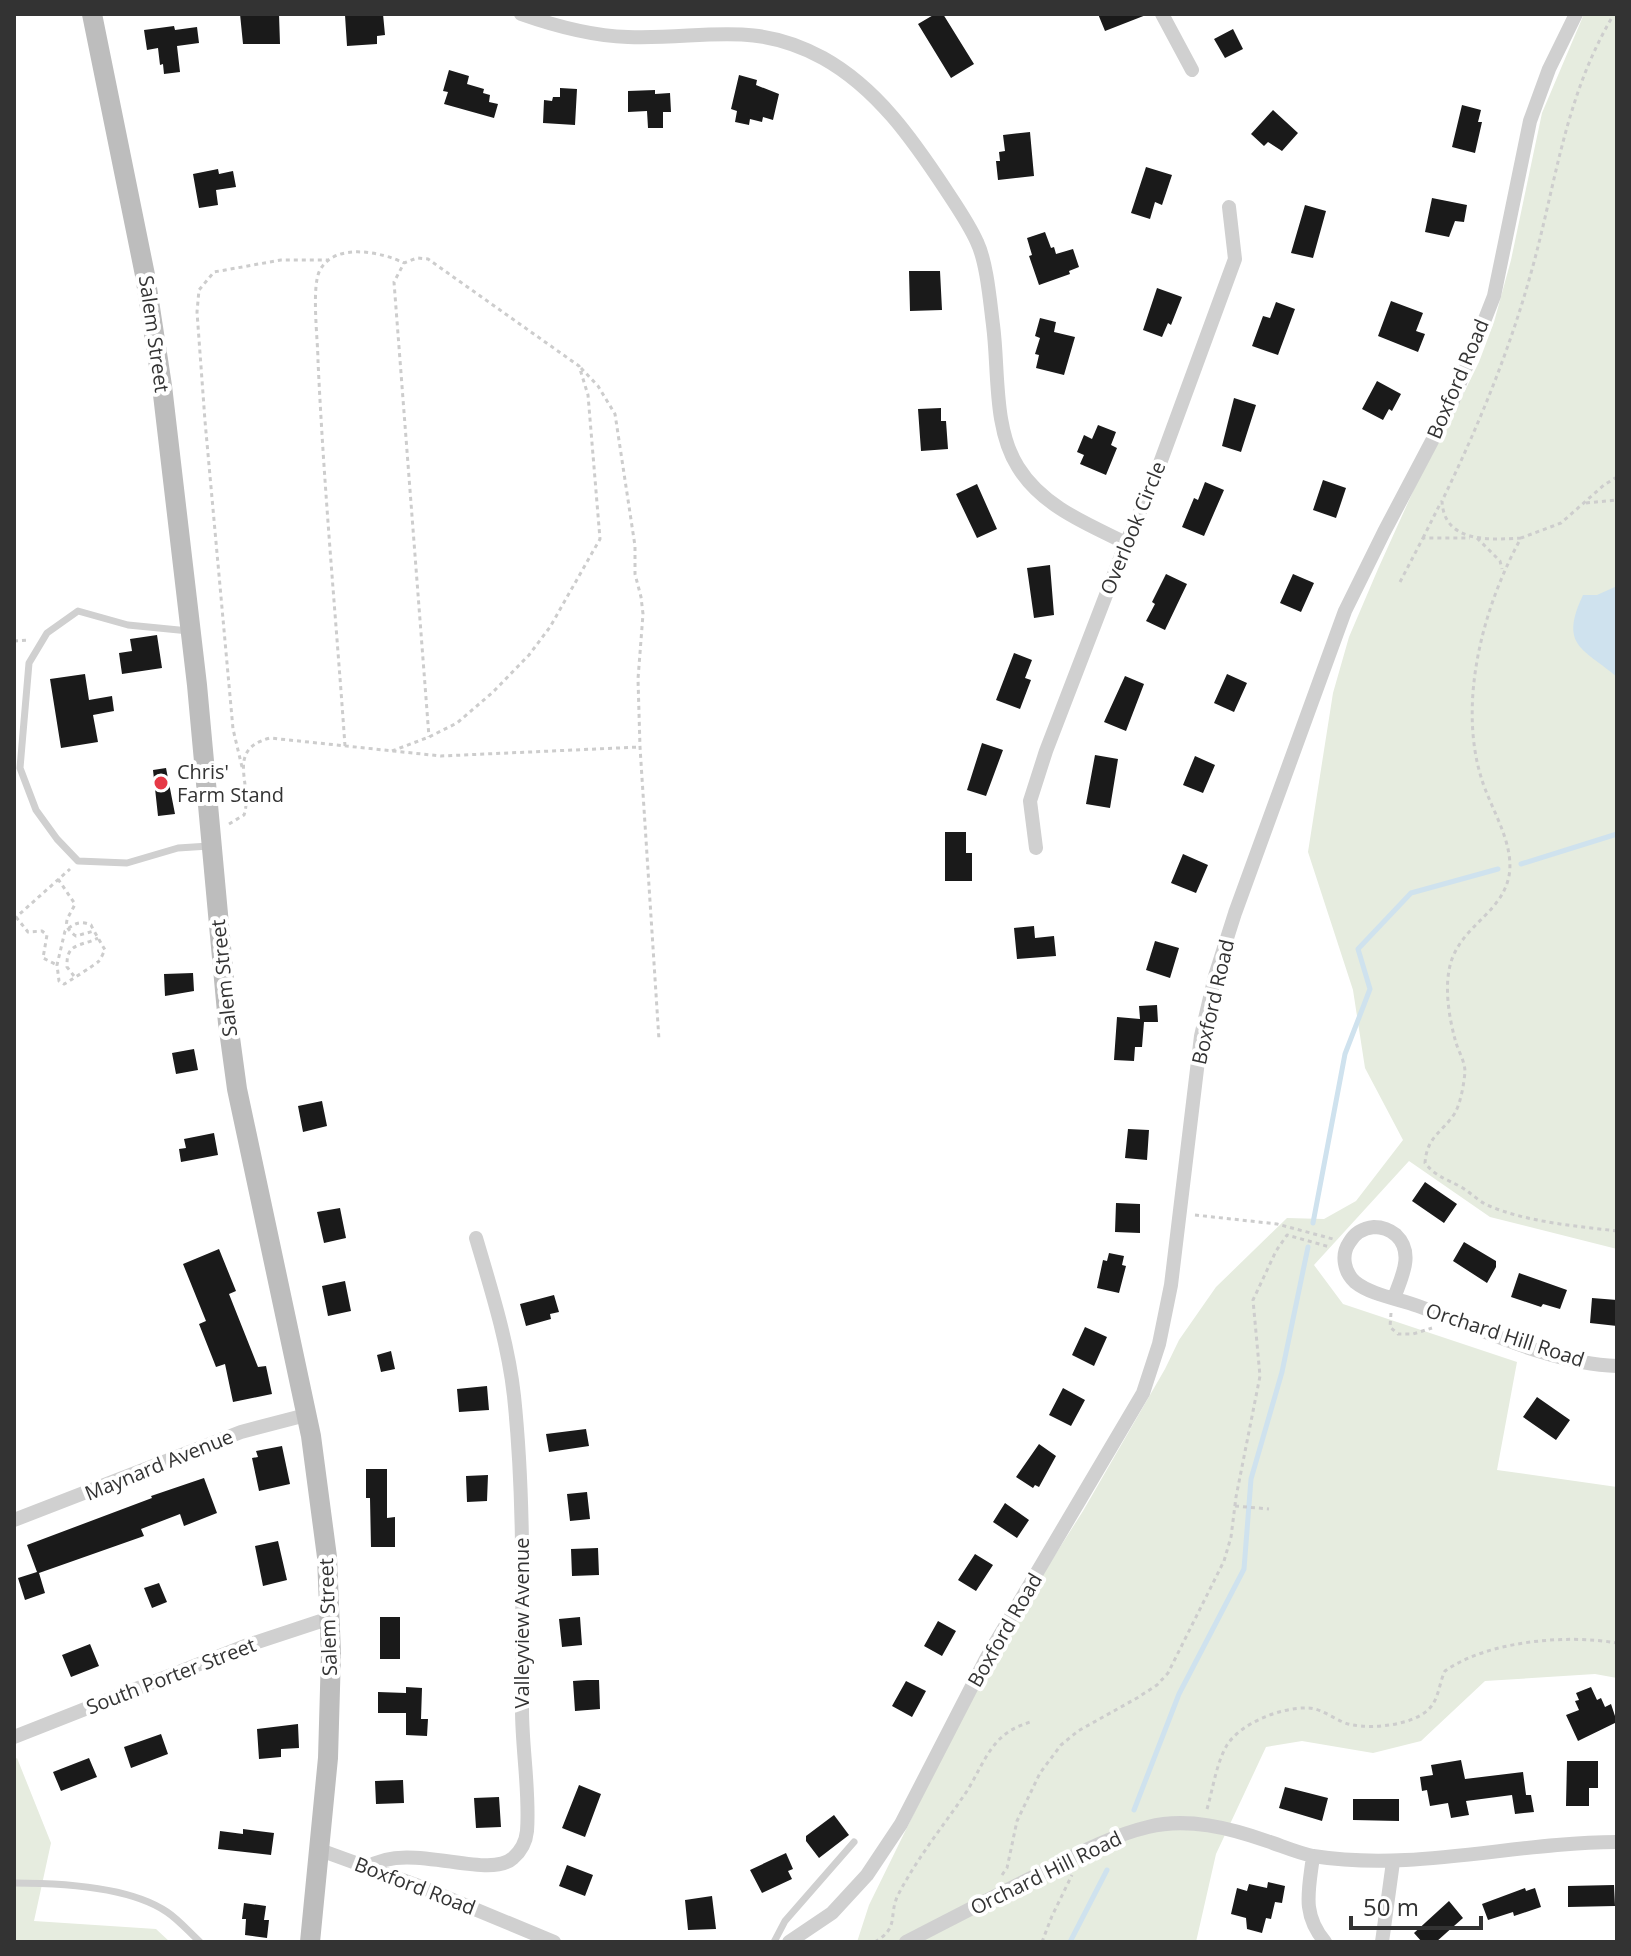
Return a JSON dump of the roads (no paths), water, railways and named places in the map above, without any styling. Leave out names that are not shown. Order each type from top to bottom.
[{"type":"main road","name":"Salem Street","points":[[92,14],[145,275],[162,386],[191,631],[237,1089],[306,1415],[327,1557],[330,1618],[328,1758],[310,1942]]},
{"type":"street","points":[[521,14],[576,31],[624,37],[734,33],[762,35],[823,58],[855,79],[882,104],[910,139],[965,219],[979,245],[993,328],[995,376],[1003,422],[1018,467],[1035,487],[1072,518],[1126,543]]},
{"type":"street","points":[[1162,14],[1192,70]]},
{"type":"street","name":"Boxford Road","points":[[789,1942],[832,1913],[867,1875],[901,1824],[987,1657],[1143,1393],[1159,1344],[1171,1285],[1201,1036],[1215,976],[1345,611],[1452,403],[1494,296],[1530,121],[1549,69],[1576,14]]},
{"type":"street","name":"Overlook Circle","points":[[1036,848],[1030,801],[1046,751],[1126,543],[1152,485],[1235,259],[1229,207]]},
{"type":"street","name":"Orchard Hill Road","points":[[1393,1302],[1406,1261],[1405,1248],[1398,1237],[1381,1228],[1368,1228],[1357,1233],[1343,1247],[1345,1262],[1353,1279],[1364,1287],[1393,1302],[1546,1352],[1577,1361],[1617,1366]]},
{"type":"street","name":"Valleyview Avenue","points":[[368,1867],[381,1859],[412,1857],[497,1865],[517,1854],[527,1832],[522,1713],[524,1580],[514,1393],[496,1307],[476,1238]]},
{"type":"street","name":"Maynard Avenue","points":[[14,1520],[241,1432],[306,1415]]},
{"type":"street","name":"South Porter Street","points":[[14,1737],[245,1646],[330,1618]]},
{"type":"street","name":"Orchard Hill Road","points":[[902,1936],[1089,1848],[1150,1826],[1180,1823],[1205,1825],[1240,1832],[1313,1856],[1393,1862],[1617,1842]]},
{"type":"street","name":"Boxford Road","points":[[320,1850],[554,1942]]},
{"type":"street","points":[[1313,1856],[1307,1900],[1316,1931],[1325,1942]]},
{"type":"street","points":[[1382,1942],[1393,1862]]},
{"type":"lane","points":[[191,631],[128,625],[78,611],[47,633],[29,663],[20,768],[36,810],[78,861],[127,863],[210,837]]},
{"type":"lane","points":[[774,1942],[785,1921],[854,1842]]},
{"type":"lane","points":[[14,1883],[55,1883],[93,1888],[150,1903],[168,1913],[200,1942]]},
{"type":"water","points":[[1617,586],[1617,677],[1578,644],[1573,625],[1583,595],[1597,595]]},
{"type":"waterway","points":[[1521,864],[1617,834]]},
{"type":"waterway","points":[[1313,1223],[1345,1054],[1370,989],[1358,949],[1411,893],[1498,869]]},
{"type":"waterway","points":[[1134,1810],[1179,1694],[1244,1569],[1251,1479],[1282,1372],[1308,1247]]},
{"type":"waterway","points":[[1070,1942],[1107,1870]]},
{"type":"place","name":"Chris' Farm Stand","points":[[161,783]]}]
